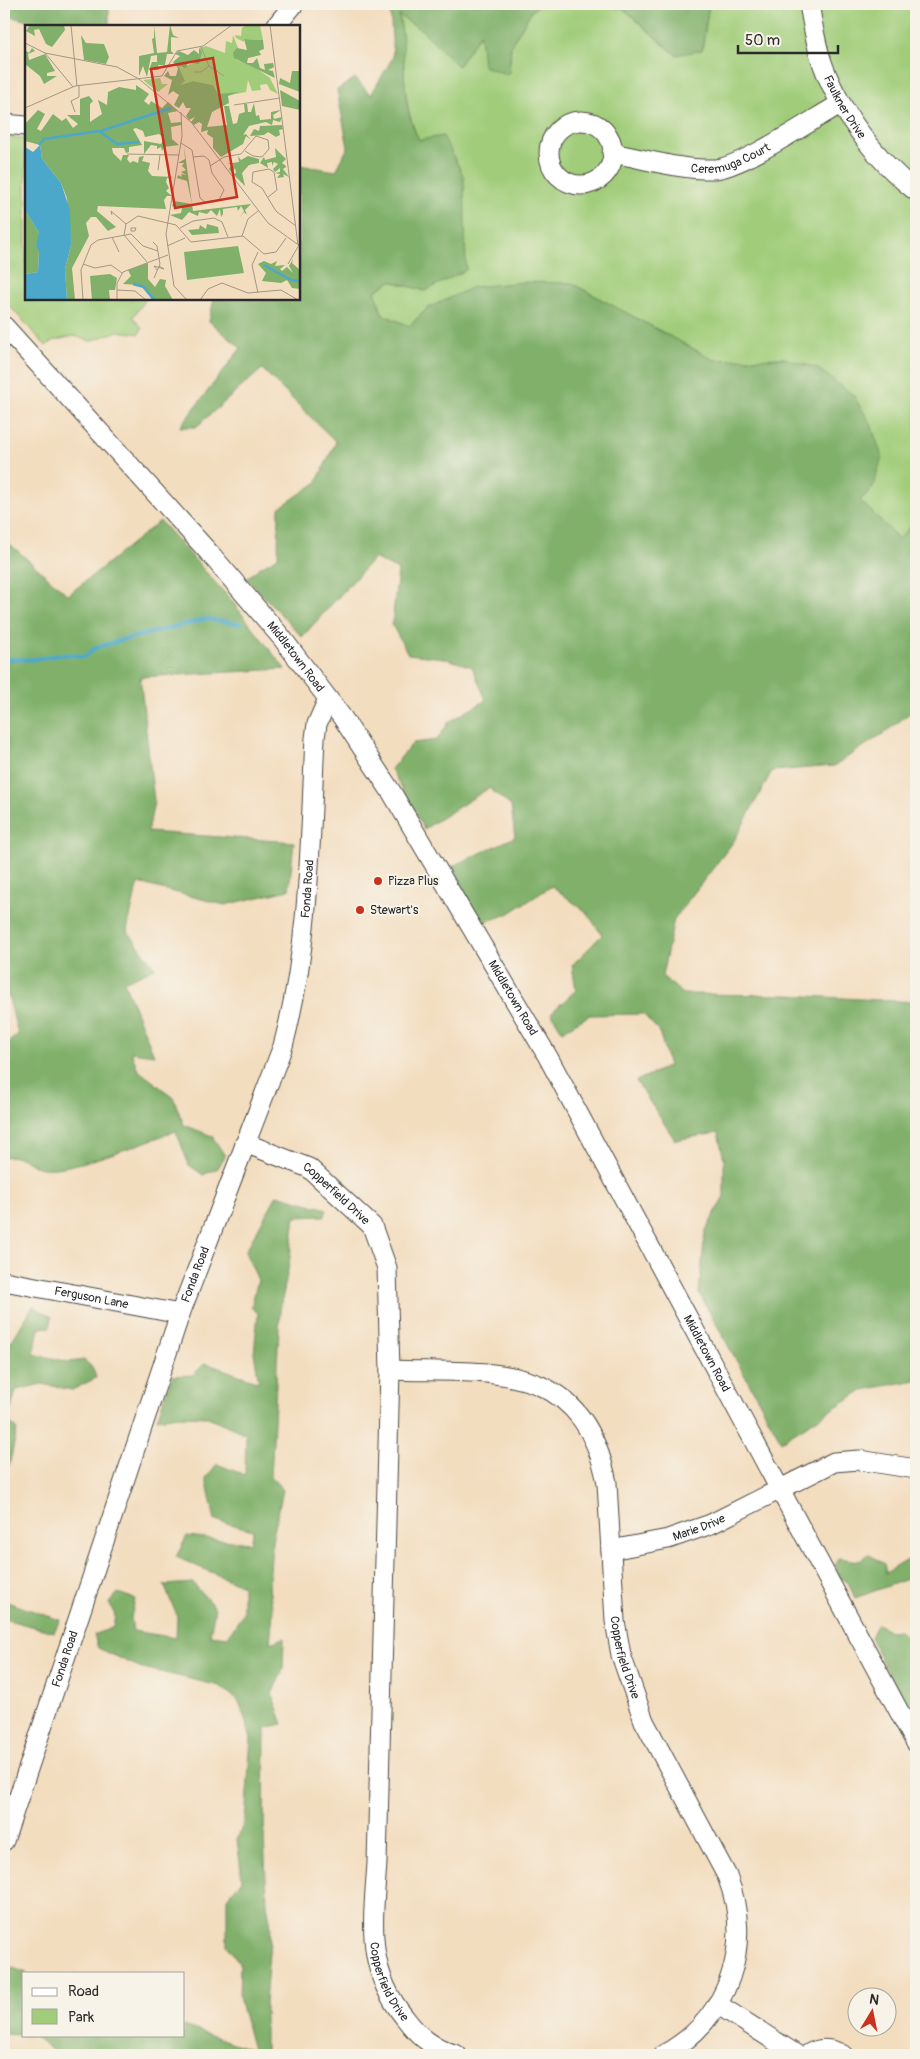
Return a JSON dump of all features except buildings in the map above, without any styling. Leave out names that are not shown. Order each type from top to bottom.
[{"type":"street","points":[[277,25],[294,4]]},
{"type":"street","name":"Faulkner Drive","points":[[809,4],[820,56],[840,104],[873,148],[916,190]]},
{"type":"street","name":"Ceremuga Court","points":[[612,153],[682,167],[716,169],[743,160],[840,104]]},
{"type":"street","points":[[4,124],[25,126]]},
{"type":"street","name":"Middletown Road","points":[[4,326],[213,557],[296,655],[347,724],[428,851],[548,1057],[916,1743]]},
{"type":"street","name":"Fonda Road","points":[[4,1841],[180,1314],[275,1068],[295,1002],[301,963],[308,879],[315,738],[317,724],[328,699]]},
{"type":"street","name":"Copperfield Drive","points":[[245,1143],[309,1168],[372,1226],[388,1268],[390,1370],[377,1864],[373,1930],[375,1959],[380,1978],[389,1996],[419,2037],[436,2049],[457,2055]]},
{"type":"street","name":"Ferguson Lane","points":[[4,1281],[180,1314]]},
{"type":"street","name":"Copperfield Drive","points":[[390,1370],[497,1374],[520,1377],[538,1383],[570,1404],[582,1419],[595,1441],[604,1464],[607,1483],[612,1550],[614,1621],[621,1655],[644,1721],[727,1876],[736,1899],[740,1934],[732,1976],[717,2004],[696,2031],[680,2046],[663,2055]]},
{"type":"street","name":"Marie Drive","points":[[612,1550],[668,1539],[711,1524],[780,1487],[834,1462],[859,1460],[916,1469]]},
{"type":"street","points":[[717,2004],[797,2055]]},
{"type":"street","points":[[807,2055],[818,2050],[827,2049],[842,2055]]},
{"type":"green space","points":[[4,4],[109,4],[109,25],[37,25],[33,22],[4,15]]},
{"type":"green space","points":[[390,4],[541,4],[532,10],[511,45],[509,75],[483,66],[480,34],[458,66],[423,31],[399,15],[402,31],[404,79],[412,125],[419,140],[443,136],[464,177],[466,270],[425,291],[391,281],[375,291],[382,314],[409,326],[428,308],[473,287],[525,282],[571,283],[714,360],[784,358],[817,368],[853,395],[871,424],[882,457],[872,489],[860,500],[899,539],[916,521],[916,708],[887,731],[834,766],[772,771],[734,841],[674,919],[662,976],[683,994],[789,995],[916,1002],[916,1380],[863,1390],[781,1441],[699,1293],[705,1232],[724,1196],[724,1159],[718,1133],[675,1140],[636,1081],[669,1066],[659,1031],[643,1014],[590,1015],[562,1031],[551,1013],[576,990],[572,965],[602,935],[587,913],[552,886],[508,914],[482,923],[446,869],[515,837],[511,806],[489,788],[424,829],[391,769],[413,743],[437,740],[449,722],[486,700],[472,667],[444,658],[408,654],[392,625],[398,570],[374,558],[302,637],[247,578],[259,568],[278,557],[279,508],[316,483],[336,442],[262,369],[196,427],[180,427],[241,348],[209,321],[214,300],[300,300],[300,165],[336,171],[348,147],[337,90],[355,78],[371,95],[393,57]]},
{"type":"green space","points":[[541,4],[594,4],[624,9],[665,46],[702,50],[709,4],[916,4],[916,521],[899,539],[860,500],[872,489],[784,358],[714,360],[571,283],[428,308],[409,326],[382,314],[375,291],[391,281],[425,291],[419,140],[412,125],[408,109],[399,15],[423,31],[458,66],[480,33],[509,74],[511,45],[532,10]]},
{"type":"green space","points":[[594,4],[709,4],[702,50],[676,55],[624,9]]},
{"type":"green space","points":[[4,137],[25,138],[25,300],[145,300],[133,317],[142,328],[139,334],[118,331],[91,341],[74,336],[52,341],[46,346],[4,300]]},
{"type":"green space","points":[[160,521],[231,600],[285,669],[140,677],[154,801],[148,832],[294,842],[289,890],[225,905],[138,883],[127,930],[155,968],[124,982],[154,1055],[131,1052],[138,1070],[173,1097],[184,1125],[212,1136],[225,1156],[218,1168],[203,1175],[189,1165],[176,1131],[90,1161],[56,1168],[37,1167],[17,1157],[4,1157],[4,1047],[18,1034],[4,980],[4,539],[68,595]]},
{"type":"green space","points":[[277,1195],[327,1209],[325,1216],[295,1217],[289,1265],[280,1310],[271,1477],[283,1490],[272,1541],[269,1588],[273,1612],[270,1643],[284,1638],[283,1670],[272,1694],[283,1724],[265,1728],[264,1835],[267,1904],[271,1927],[265,2004],[265,2055],[58,2055],[35,2036],[185,2036],[185,2026],[253,2050],[239,1997],[240,1965],[227,1945],[227,1898],[242,1880],[237,1839],[245,1820],[251,1738],[239,1701],[220,1686],[139,1667],[98,1648],[94,1635],[113,1627],[115,1615],[109,1603],[118,1593],[135,1599],[131,1618],[133,1631],[176,1638],[177,1616],[164,1585],[193,1583],[215,1608],[210,1635],[228,1637],[243,1613],[243,1586],[176,1557],[187,1536],[250,1543],[253,1530],[215,1520],[206,1478],[217,1464],[245,1475],[246,1434],[208,1417],[179,1416],[157,1419],[172,1376],[193,1375],[205,1363],[259,1382],[254,1353],[258,1313],[251,1307],[258,1280],[245,1252]]},
{"type":"green space","points":[[33,1306],[52,1317],[50,1327],[39,1328],[34,1354],[69,1362],[84,1360],[93,1368],[96,1378],[72,1390],[42,1384],[16,1390],[8,1420],[17,1430],[9,1466],[4,1470],[4,1359],[8,1347]]},
{"type":"green space","points":[[868,1554],[884,1564],[886,1573],[916,1555],[916,1576],[855,1598],[848,1582],[840,1578],[835,1566],[838,1558],[860,1561]]},
{"type":"green space","points":[[4,1601],[60,1620],[54,1632],[4,1619]]},
{"type":"green space","points":[[878,1624],[890,1631],[898,1630],[907,1638],[916,1633],[916,1646],[910,1654],[916,1704],[908,1709],[870,1637]]},
{"type":"green space","points":[[4,1965],[24,1972],[22,1972],[22,2035],[4,2034]]},
{"type":"waterway","points":[[4,660],[65,655],[84,657],[95,648],[206,619],[241,624]]},
{"type":"place","name":"Pizza Plus","points":[[378,881]]},
{"type":"place","name":"Stewart's","points":[[360,910]]}]
